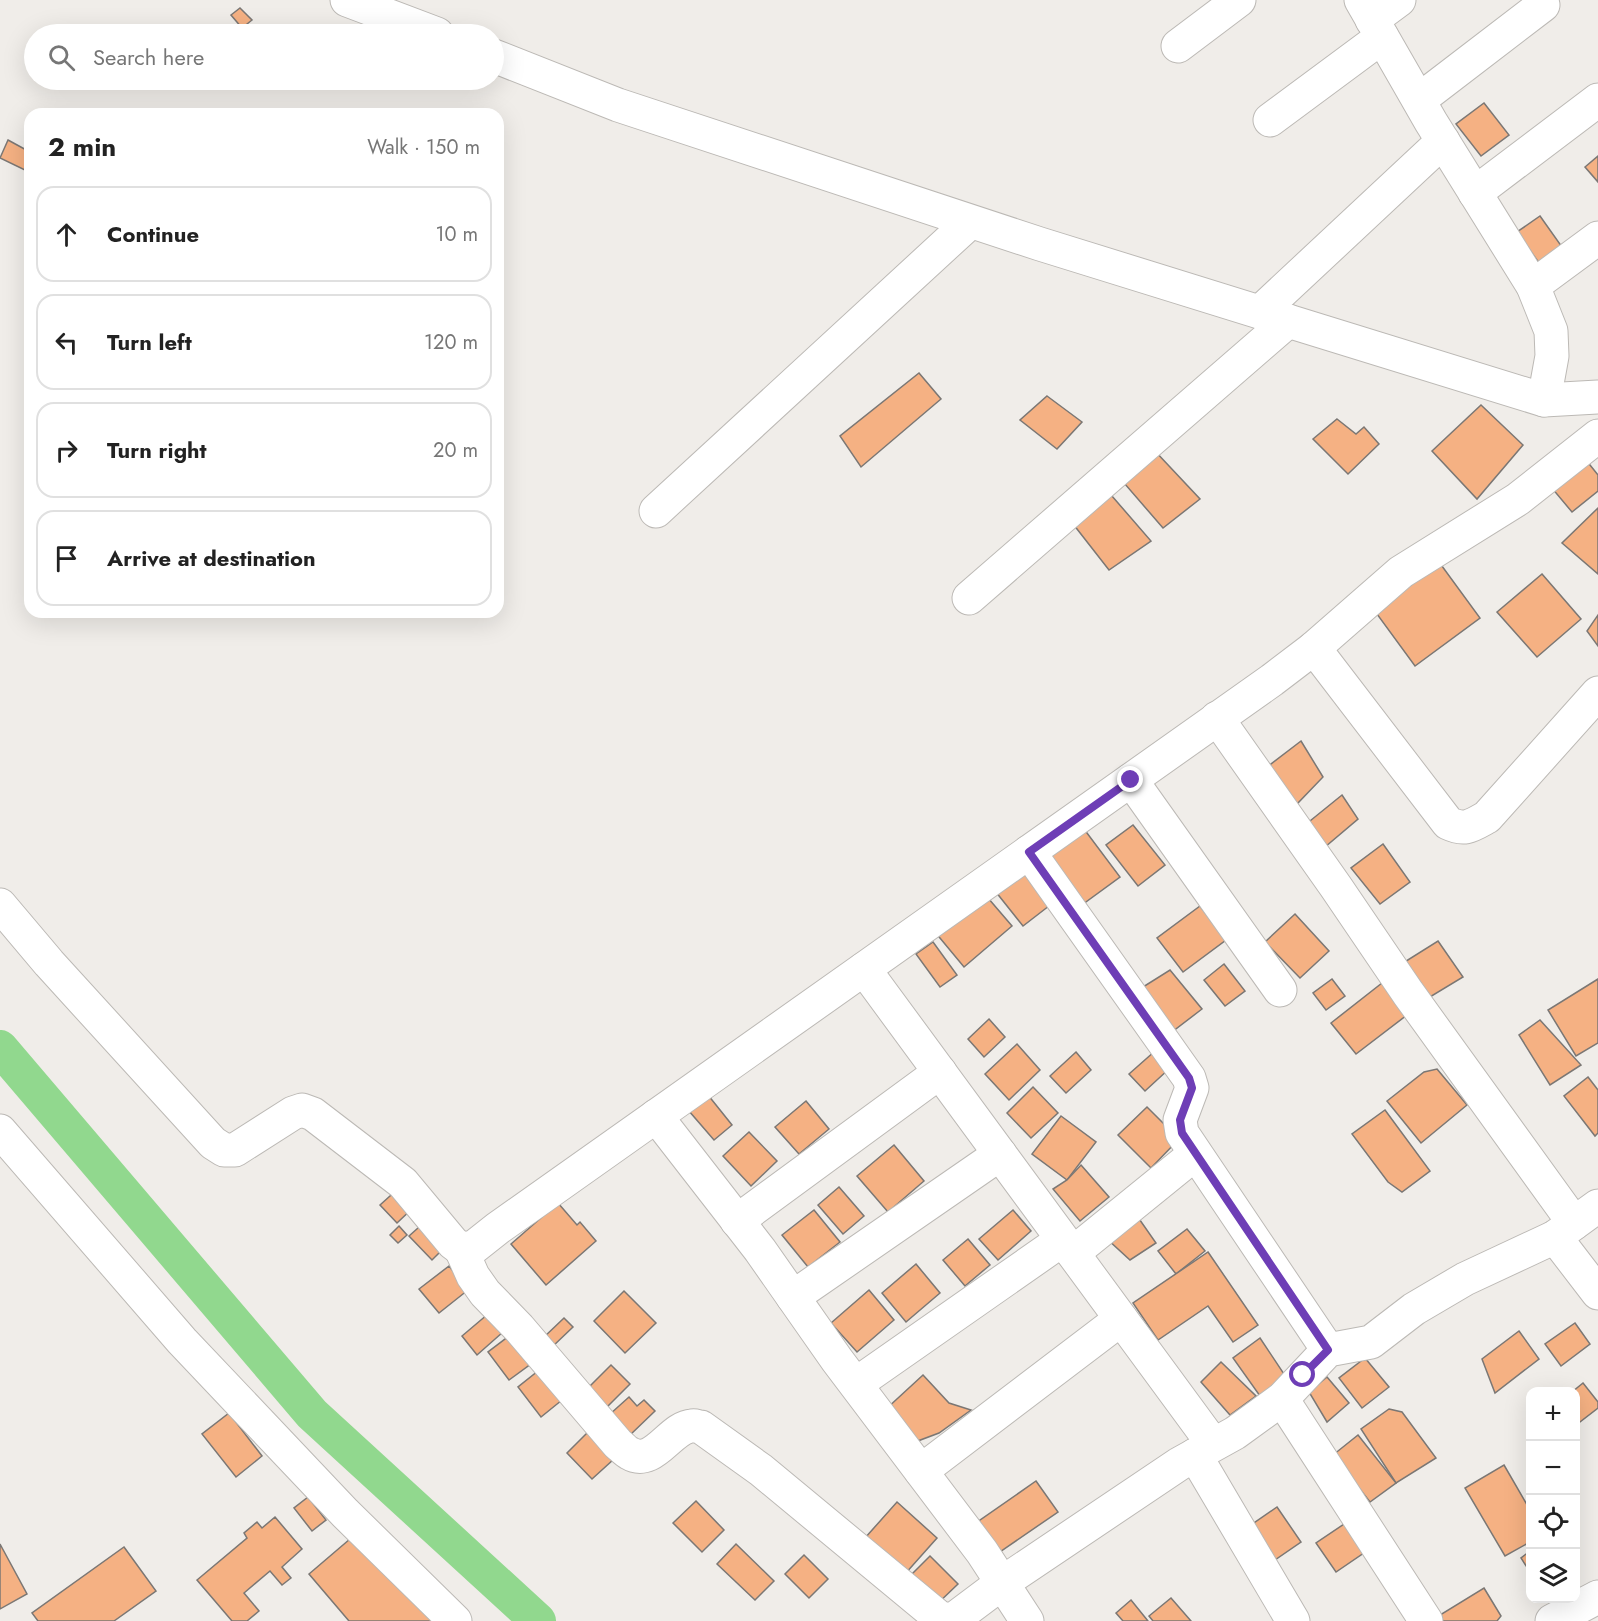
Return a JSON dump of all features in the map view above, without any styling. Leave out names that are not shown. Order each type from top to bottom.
[{"type":"street","points":[[346,0],[410,24]]},
{"type":"street","points":[[1178,46],[1239,0]]},
{"type":"street","points":[[1270,120],[1372,19],[1399,0]]},
{"type":"street","points":[[1419,100],[1543,5]]},
{"type":"street","points":[[1372,19],[1443,141],[1533,286],[1551,331],[1552,356],[1544,400]]},
{"type":"street","points":[[504,60],[618,105],[970,222],[1274,317],[1544,400],[1598,397]]},
{"type":"street","points":[[1475,193],[1598,100]]},
{"type":"street","points":[[969,598],[1274,317],[1443,141]]},
{"type":"street","points":[[656,511],[970,222]]},
{"type":"street","points":[[1533,286],[1598,238]]},
{"type":"street","points":[[461,1249],[474,1247],[1131,780],[1314,648],[1401,572],[1518,499],[1598,436]]},
{"type":"street","points":[[1314,648],[1448,823],[1460,828],[1472,826],[1487,818],[1598,693]]},
{"type":"street","points":[[1217,718],[1408,993],[1576,1222],[1598,1293]]},
{"type":"street","points":[[1131,780],[1280,990]]},
{"type":"street","points":[[1029,852],[1189,1078],[1192,1088],[1180,1120],[1182,1133],[1328,1350]]},
{"type":"street","points":[[0,905],[49,963],[213,1143],[224,1149],[235,1150],[292,1113],[302,1110],[313,1114],[403,1183],[453,1243],[461,1249],[473,1276],[485,1293],[519,1328],[618,1444],[631,1454],[642,1457],[653,1452],[684,1428],[701,1427],[761,1470],[941,1619],[954,1619],[1002,1582],[1282,1399],[1328,1350],[1371,1342],[1414,1309],[1465,1279],[1576,1222]]},
{"type":"street","points":[[864,969],[1122,1319],[1204,1449],[1293,1621]]},
{"type":"street","points":[[737,1221],[940,1072]]},
{"type":"street","points":[[656,1116],[737,1221],[982,1552],[1027,1621]]},
{"type":"street","points":[[0,1131],[182,1341],[345,1513],[455,1621]]},
{"type":"street","points":[[793,1297],[1000,1154]]},
{"type":"street","points":[[856,1384],[1067,1246],[1195,1154]]},
{"type":"street","points":[[921,1472],[1122,1319]]},
{"type":"street","points":[[1282,1399],[1426,1621]]},
{"type":"street","points":[[1552,1621],[1596,1604]]},
{"type":"building","points":[[240,8],[252,20],[247,24],[239,24],[231,15]]},
{"type":"building","points":[[1484,103],[1509,135],[1481,156],[1456,124]]},
{"type":"building","points":[[8,140],[24,149],[24,170],[0,158]]},
{"type":"building","points":[[1598,156],[1598,182],[1585,167]]},
{"type":"building","points":[[1540,216],[1562,247],[1539,263],[1517,232]]},
{"type":"building","points":[[919,373],[941,399],[861,467],[840,436]]},
{"type":"building","points":[[1047,396],[1082,422],[1057,449],[1020,420]]},
{"type":"building","points":[[1481,405],[1523,445],[1477,499],[1432,451]]},
{"type":"building","points":[[1337,419],[1356,434],[1364,427],[1379,444],[1348,474],[1313,439]]},
{"type":"building","points":[[1154,450],[1200,499],[1163,528],[1118,476]]},
{"type":"building","points":[[1582,455],[1598,475],[1598,491],[1572,512],[1546,481]]},
{"type":"building","points":[[1105,488],[1151,541],[1109,570],[1070,520]]},
{"type":"building","points":[[1598,508],[1598,574],[1562,543]]},
{"type":"building","points":[[1439,562],[1480,618],[1415,666],[1374,610]]},
{"type":"building","points":[[1542,574],[1581,619],[1537,657],[1497,612]]},
{"type":"building","points":[[1598,615],[1598,646],[1587,631]]},
{"type":"building","points":[[1301,741],[1323,777],[1296,805],[1267,767]]},
{"type":"building","points":[[1342,795],[1358,819],[1325,847],[1305,825]]},
{"type":"building","points":[[1081,825],[1120,877],[1079,907],[1040,856]]},
{"type":"building","points":[[1133,825],[1165,865],[1138,886],[1106,845]]},
{"type":"building","points":[[1383,844],[1410,882],[1380,904],[1351,868]]},
{"type":"building","points":[[1026,860],[1058,899],[1023,926],[992,887]]},
{"type":"building","points":[[982,891],[1012,926],[964,967],[935,932]]},
{"type":"building","points":[[1200,906],[1226,940],[1183,972],[1157,938]]},
{"type":"building","points":[[1295,914],[1329,951],[1300,978],[1265,942]]},
{"type":"building","points":[[1438,941],[1463,977],[1420,1003],[1395,968]]},
{"type":"building","points":[[933,942],[957,975],[940,987],[916,954]]},
{"type":"building","points":[[1224,964],[1245,991],[1225,1006],[1204,980]]},
{"type":"building","points":[[1170,970],[1202,1009],[1168,1035],[1135,992]]},
{"type":"building","points":[[1332,979],[1345,996],[1326,1010],[1313,993]]},
{"type":"building","points":[[1598,979],[1598,1043],[1576,1056],[1548,1010]]},
{"type":"building","points":[[1382,983],[1407,1015],[1356,1054],[1331,1023]]},
{"type":"building","points":[[989,1019],[1005,1037],[984,1057],[968,1039]]},
{"type":"building","points":[[1540,1020],[1581,1065],[1550,1085],[1519,1035]]},
{"type":"building","points":[[1017,1044],[1040,1070],[1009,1100],[985,1074]]},
{"type":"building","points":[[1155,1051],[1170,1068],[1145,1091],[1129,1074]]},
{"type":"building","points":[[1076,1052],[1091,1070],[1066,1093],[1050,1076]]},
{"type":"building","points":[[1437,1069],[1467,1105],[1421,1143],[1387,1101],[1424,1072]]},
{"type":"building","points":[[1588,1077],[1598,1090],[1598,1133],[1595,1136],[1564,1096]]},
{"type":"building","points":[[1033,1087],[1058,1113],[1031,1138],[1007,1113]]},
{"type":"building","points":[[708,1095],[732,1125],[714,1140],[689,1111]]},
{"type":"building","points":[[806,1101],[829,1129],[799,1154],[775,1127]]},
{"type":"building","points":[[1147,1107],[1179,1139],[1151,1168],[1118,1135]]},
{"type":"building","points":[[1385,1110],[1430,1171],[1402,1192],[1388,1182],[1352,1134]]},
{"type":"building","points":[[1061,1116],[1096,1142],[1067,1180],[1032,1154]]},
{"type":"building","points":[[749,1132],[777,1161],[751,1186],[723,1156]]},
{"type":"building","points":[[894,1145],[924,1181],[888,1212],[857,1176]]},
{"type":"building","points":[[1081,1165],[1109,1197],[1080,1221],[1053,1189],[1067,1180]]},
{"type":"building","points":[[400,1187],[416,1205],[397,1223],[380,1205]]},
{"type":"building","points":[[839,1187],[864,1216],[843,1234],[818,1205]]},
{"type":"building","points":[[558,1203],[577,1225],[580,1222],[596,1241],[546,1285],[511,1244]]},
{"type":"building","points":[[814,1210],[840,1242],[808,1267],[782,1235]]},
{"type":"building","points":[[1013,1210],[1031,1231],[998,1260],[979,1239]]},
{"type":"building","points":[[1135,1213],[1156,1243],[1130,1260],[1106,1238]]},
{"type":"building","points":[[427,1220],[449,1243],[432,1260],[409,1236]]},
{"type":"building","points":[[399,1226],[407,1235],[398,1243],[390,1235]]},
{"type":"building","points":[[1187,1229],[1205,1251],[1176,1274],[1158,1251]]},
{"type":"building","points":[[968,1239],[990,1265],[965,1286],[943,1260]]},
{"type":"building","points":[[1208,1252],[1258,1325],[1233,1342],[1208,1306],[1158,1340],[1133,1303]]},
{"type":"building","points":[[916,1264],[940,1293],[906,1322],[882,1293]]},
{"type":"building","points":[[449,1266],[468,1290],[439,1313],[419,1289]]},
{"type":"building","points":[[869,1290],[894,1320],[857,1352],[831,1323]]},
{"type":"building","points":[[624,1291],[656,1323],[625,1353],[594,1321]]},
{"type":"building","points":[[488,1314],[503,1332],[477,1355],[462,1336]]},
{"type":"building","points":[[564,1318],[573,1327],[551,1348],[542,1339]]},
{"type":"building","points":[[1575,1323],[1590,1344],[1561,1366],[1545,1344]]},
{"type":"building","points":[[517,1330],[539,1358],[509,1380],[488,1352]]},
{"type":"building","points":[[1519,1331],[1539,1359],[1495,1393],[1482,1359]]},
{"type":"building","points":[[1260,1338],[1286,1377],[1260,1396],[1233,1358]]},
{"type":"building","points":[[1365,1358],[1389,1387],[1362,1408],[1339,1378]]},
{"type":"building","points":[[1221,1362],[1256,1396],[1230,1415],[1201,1382]]},
{"type":"building","points":[[611,1365],[630,1384],[605,1409],[586,1390]]},
{"type":"building","points":[[543,1367],[567,1396],[541,1417],[518,1387]]},
{"type":"building","points":[[923,1375],[949,1403],[971,1410],[939,1433],[915,1442],[885,1410]]},
{"type":"building","points":[[1327,1377],[1349,1403],[1327,1422],[1309,1392]]},
{"type":"building","points":[[1583,1383],[1598,1402],[1598,1408],[1580,1422],[1580,1387],[1578,1387]]},
{"type":"building","points":[[629,1397],[637,1406],[644,1400],[655,1411],[629,1436],[609,1415]]},
{"type":"building","points":[[1389,1409],[1402,1412],[1436,1458],[1396,1483],[1361,1429]]},
{"type":"building","points":[[229,1413],[262,1456],[236,1477],[202,1434]]},
{"type":"building","points":[[588,1432],[614,1459],[592,1479],[567,1453]]},
{"type":"building","points":[[1358,1435],[1396,1483],[1370,1502],[1333,1455]]},
{"type":"building","points":[[1504,1465],[1526,1503],[1526,1544],[1505,1556],[1465,1488]]},
{"type":"building","points":[[1036,1481],[1058,1512],[994,1556],[973,1525]]},
{"type":"building","points":[[308,1497],[326,1520],[312,1531],[294,1508]]},
{"type":"building","points":[[696,1501],[724,1530],[702,1552],[673,1523]]},
{"type":"building","points":[[897,1502],[937,1538],[905,1574],[865,1538]]},
{"type":"building","points":[[1277,1507],[1301,1542],[1272,1562],[1248,1527]]},
{"type":"building","points":[[275,1517],[302,1549],[282,1567],[291,1578],[282,1585],[270,1571],[244,1593],[259,1611],[247,1621],[232,1621],[197,1580],[247,1538],[244,1533],[257,1522],[262,1528]]},
{"type":"building","points":[[1353,1518],[1374,1546],[1336,1572],[1316,1543]]},
{"type":"building","points":[[357,1533],[432,1621],[349,1621],[309,1574]]},
{"type":"building","points":[[0,1544],[27,1594],[0,1609]]},
{"type":"building","points":[[736,1544],[774,1581],[755,1600],[717,1564]]},
{"type":"building","points":[[124,1547],[156,1591],[114,1621],[38,1621],[32,1613]]},
{"type":"building","points":[[1526,1554],[1526,1566],[1521,1558]]},
{"type":"building","points":[[804,1555],[828,1579],[809,1598],[785,1574]]},
{"type":"building","points":[[930,1556],[958,1584],[934,1607],[907,1579]]},
{"type":"building","points":[[1484,1588],[1501,1616],[1497,1621],[1443,1621],[1440,1615]]},
{"type":"building","points":[[1171,1598],[1191,1621],[1153,1621],[1149,1616]]},
{"type":"building","points":[[1131,1600],[1148,1621],[1123,1621],[1116,1613]]},
{"type":"waterway","points":[[0,1048],[312,1414],[538,1621]]},
{"type":"route","points":[[1131,780],[1029,852],[1189,1078],[1192,1088],[1180,1120],[1182,1133],[1328,1350],[1303,1375]]}]
